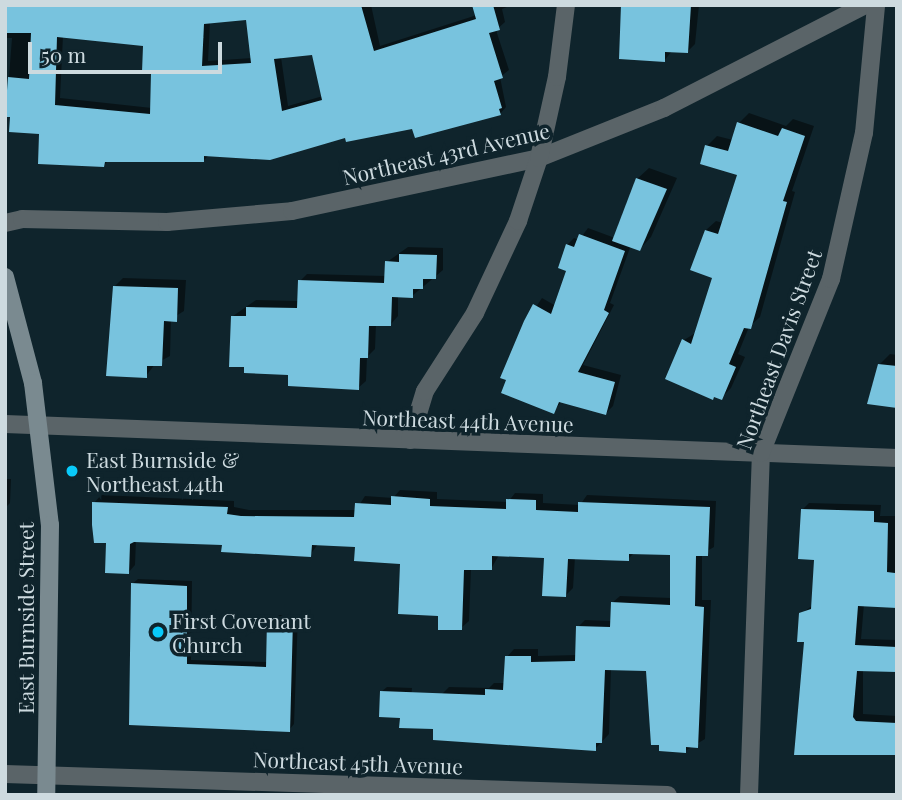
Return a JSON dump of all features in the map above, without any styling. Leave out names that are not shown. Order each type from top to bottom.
[{"type":"main road","name":"East Burnside Street","points":[[5,277],[27,354],[38,426],[52,569],[46,795]]},
{"type":"street","points":[[410,440],[425,391],[475,313],[502,261],[539,158],[557,78],[565,5]]},
{"type":"street","name":"Northeast 43rd Avenue","points":[[5,223],[22,219],[167,222],[292,211],[539,158],[664,108],[866,5]]},
{"type":"street","name":"Northeast Davis Street","points":[[749,795],[761,453],[831,279],[864,133],[876,5]]},
{"type":"street","name":"Northeast 44th Avenue","points":[[5,424],[897,458]]},
{"type":"street","name":"Northeast 45th Avenue","points":[[5,774],[668,795]]},
{"type":"building","points":[[5,5],[361,5],[374,51],[476,19],[472,5],[493,5],[500,30],[489,33],[503,78],[494,81],[502,108],[499,109],[501,115],[415,138],[412,129],[346,142],[345,138],[270,160],[204,156],[204,162],[105,162],[104,167],[38,164],[39,134],[9,132],[10,117],[5,117],[8,77],[29,79],[31,33],[5,33]],"holes":[[[246,20],[251,63],[202,66],[204,24]],[[57,37],[143,46],[142,72],[151,73],[150,114],[55,105]],[[312,55],[322,100],[282,111],[274,59]]]},
{"type":"building","points":[[621,5],[691,5],[688,53],[665,52],[665,62],[619,59]]},
{"type":"building","points":[[737,122],[778,136],[782,128],[805,136],[783,201],[787,202],[751,329],[744,328],[729,364],[736,367],[722,400],[714,397],[713,400],[665,379],[682,339],[691,344],[712,278],[690,270],[705,230],[718,234],[737,175],[700,164],[705,145],[728,151]]},
{"type":"building","points":[[636,178],[667,189],[640,251],[612,241]]},
{"type":"building","points":[[579,234],[625,251],[604,310],[609,313],[578,372],[615,382],[606,415],[559,402],[554,414],[501,393],[506,380],[500,378],[524,321],[533,304],[551,314],[566,271],[558,268],[566,244],[574,247]]},
{"type":"building","points":[[399,254],[437,255],[436,279],[423,279],[423,289],[413,289],[413,298],[392,297],[391,326],[369,326],[368,358],[360,358],[359,390],[288,386],[288,375],[244,373],[244,367],[229,367],[231,316],[246,316],[246,307],[297,308],[298,280],[384,283],[385,261],[399,262]]},
{"type":"building","points":[[113,286],[178,288],[177,322],[164,321],[162,366],[147,366],[147,378],[106,376]]},
{"type":"building","points":[[878,364],[897,366],[897,408],[867,404]]},
{"type":"building","points":[[391,496],[430,499],[430,506],[506,509],[506,499],[536,500],[536,510],[578,512],[578,502],[710,507],[708,556],[696,556],[695,606],[704,607],[698,748],[686,747],[686,753],[659,751],[659,745],[651,745],[646,671],[605,670],[602,743],[596,743],[596,751],[433,740],[433,729],[399,728],[400,718],[379,717],[380,691],[485,695],[485,689],[503,690],[505,656],[531,656],[531,662],[575,661],[576,626],[610,627],[611,602],[670,605],[670,555],[629,554],[629,561],[568,559],[566,597],[542,596],[544,558],[492,556],[492,570],[464,570],[462,630],[438,630],[438,616],[398,614],[400,564],[354,561],[355,547],[312,545],[311,557],[221,552],[222,545],[134,542],[130,544],[129,574],[105,573],[106,543],[94,543],[92,502],[228,507],[227,514],[241,516],[354,517],[355,503],[391,505]]},
{"type":"building","points":[[801,509],[874,511],[874,522],[888,523],[887,572],[895,573],[897,608],[858,606],[855,645],[897,647],[897,672],[857,671],[853,717],[856,721],[897,723],[897,755],[794,755],[804,642],[797,642],[799,613],[811,609],[814,560],[798,559]]},
{"type":"building","name":"First Covenant Church","points":[[131,583],[187,586],[187,664],[266,667],[267,619],[293,620],[290,732],[129,725]]},
{"type":"place","name":"East Burnside & Northeast 44th","points":[[72,471]]},
{"type":"place","name":"First Covenant Church","points":[[158,632]]}]
